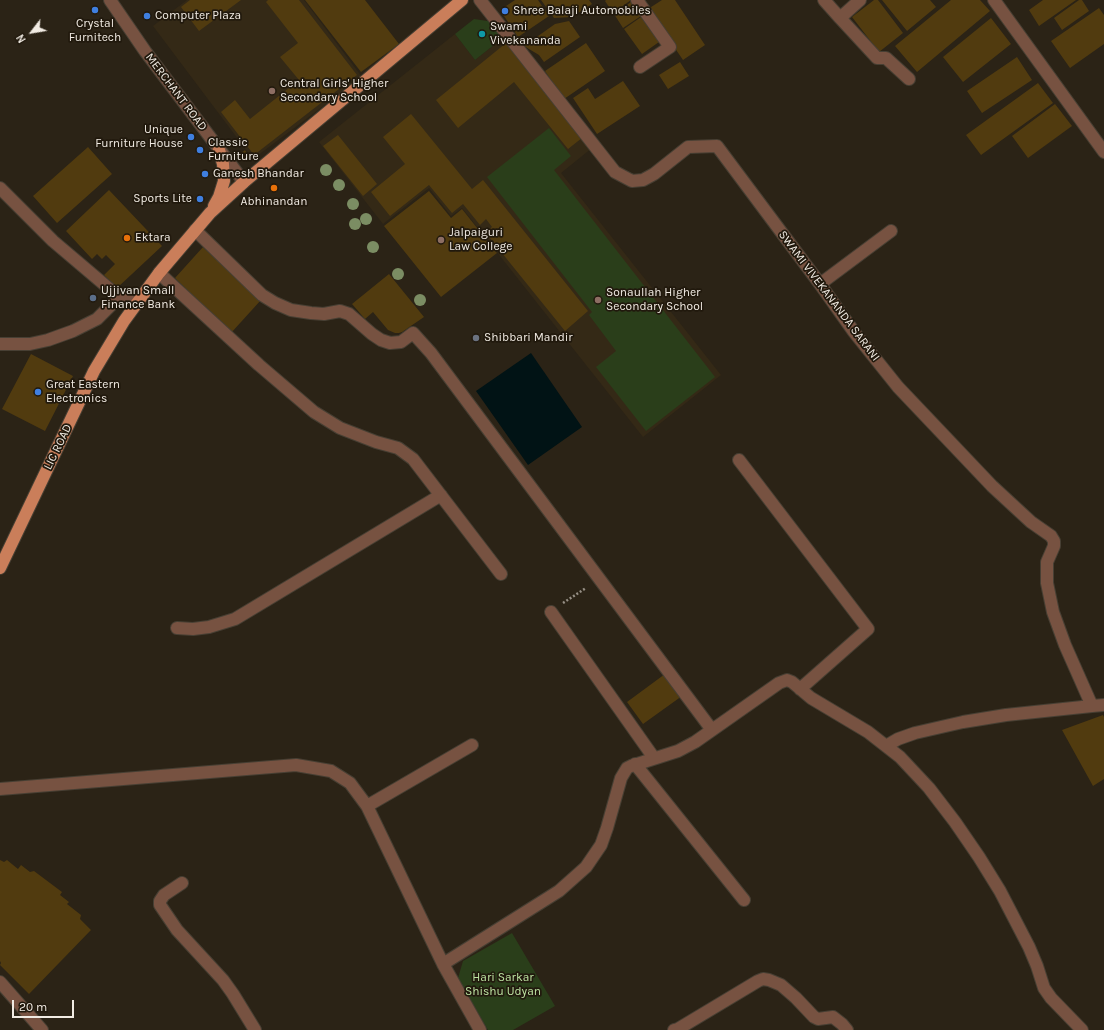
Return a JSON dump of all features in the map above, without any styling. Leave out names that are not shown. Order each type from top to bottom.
[{"type":"main road","name":"LIC ROAD","points":[[0,568],[94,371],[124,321],[159,273],[210,213],[244,182],[462,0]]},
{"type":"main road","points":[[210,213],[219,197],[224,180],[223,164],[219,150]]},
{"type":"street","name":"MERCHANT ROAD","points":[[110,0],[145,51],[244,182]]},
{"type":"street","name":"SWAMI VIVEKANANDA SARANI","points":[[480,0],[615,172],[632,181],[643,180],[654,174],[688,147],[717,146],[854,332],[898,387],[992,486],[1031,522],[1051,536],[1054,541],[1054,546],[1047,562],[1047,583],[1053,612],[1064,645],[1098,705]]},
{"type":"street","points":[[637,0],[670,47],[640,67]]},
{"type":"street","points":[[824,0],[877,58],[886,58],[909,79]]},
{"type":"street","points":[[840,18],[860,0]]},
{"type":"street","points":[[994,0],[1104,152]]},
{"type":"street","points":[[0,188],[53,241],[119,297],[137,304]]},
{"type":"street","points":[[195,230],[262,295],[275,303],[291,310],[311,313],[324,314],[340,311],[349,314],[372,334],[381,340],[390,343],[401,342],[413,333],[431,353],[712,730]]},
{"type":"street","points":[[820,284],[891,231]]},
{"type":"street","points":[[159,273],[314,412],[340,428],[376,442],[398,448],[413,459],[501,574]]},
{"type":"street","points":[[0,344],[30,344],[48,340],[73,331],[97,319],[119,297]]},
{"type":"street","points":[[739,460],[868,629],[800,689]]},
{"type":"street","points":[[177,628],[193,629],[209,627],[235,619],[247,613],[441,495]]},
{"type":"street","points":[[552,612],[654,758]]},
{"type":"street","points":[[444,964],[558,891],[586,867],[601,845],[624,772],[627,768],[678,751],[695,742],[783,681],[792,682],[823,706],[868,732],[900,757],[929,788],[979,857],[1016,922],[1036,966],[1044,988],[1051,998],[1082,1030]]},
{"type":"street","points":[[886,746],[898,739],[915,733],[963,722],[1014,714],[1098,705]]},
{"type":"street","points":[[367,806],[472,745]]},
{"type":"street","points":[[636,764],[744,900]]},
{"type":"street","points":[[0,789],[296,765],[331,771],[350,783],[367,806],[444,964],[480,1030]]},
{"type":"street","points":[[182,883],[164,895],[160,901],[160,905],[177,930],[223,980],[255,1030]]},
{"type":"street","points":[[674,1030],[758,981],[764,979],[781,985],[814,1017],[818,1019],[833,1017],[837,1019],[847,1030]]},
{"type":"street","points":[[0,982],[42,1030]]},
{"type":"path","points":[[552,612],[600,578]]},
{"type":"shaded area","name":"Central Girls' Higher Secondary School","points":[[187,0],[304,0],[362,77],[253,159],[153,26]]},
{"type":"shaded area","name":"Sonaullah Higher Secondary School","points":[[509,33],[597,144],[561,173],[721,375],[643,437],[462,208],[451,216],[429,188],[383,224],[319,142],[455,34],[475,60]]},
{"type":"shaded area","points":[[531,353],[582,427],[528,465],[476,391]]},
{"type":"green space","points":[[474,19],[501,23],[509,33],[475,60],[455,34]]},
{"type":"green space","points":[[549,128],[571,156],[554,170],[715,377],[646,431],[596,367],[616,351],[589,315],[592,312],[487,177]]},
{"type":"green space","name":"Hari Sarkar Shishu Udyan","points":[[512,933],[555,1006],[513,1030],[488,1030],[458,978],[463,961]]},
{"type":"building","points":[[190,0],[241,0],[199,31],[181,7]]},
{"type":"building","points":[[268,0],[299,0],[357,75],[254,155],[221,112],[235,100],[250,119],[299,80],[280,57],[298,43],[266,2]]},
{"type":"building","points":[[305,0],[365,0],[399,44],[361,72]]},
{"type":"building","points":[[515,0],[538,0],[549,16],[518,37],[500,10]]},
{"type":"building","points":[[541,0],[589,0],[592,4],[572,17],[554,18]]},
{"type":"building","points":[[631,0],[613,13],[605,1]]},
{"type":"building","points":[[662,0],[675,0],[705,45],[683,60],[648,9]]},
{"type":"building","points":[[874,0],[878,0],[903,33],[879,52],[852,17]]},
{"type":"building","points":[[882,0],[930,0],[936,7],[907,31]]},
{"type":"building","points":[[951,0],[980,0],[990,11],[917,72],[895,46]]},
{"type":"building","points":[[1043,0],[1076,0],[1039,26],[1029,10]]},
{"type":"building","points":[[1079,0],[1082,0],[1089,11],[1062,30],[1054,18]]},
{"type":"building","points":[[631,2],[641,16],[623,28],[614,14]]},
{"type":"building","points":[[1099,8],[1104,15],[1104,44],[1070,68],[1051,41]]},
{"type":"building","points":[[641,17],[659,42],[642,54],[624,29]]},
{"type":"building","points":[[991,18],[1011,44],[963,82],[943,57]]},
{"type":"building","points":[[569,21],[580,37],[544,62],[539,55],[524,46],[555,24]]},
{"type":"building","points":[[511,39],[587,134],[568,149],[514,82],[458,128],[436,100]]},
{"type":"building","points":[[586,43],[605,71],[564,99],[545,71]]},
{"type":"building","points":[[1017,57],[1032,80],[982,113],[967,91]]},
{"type":"building","points":[[680,62],[689,76],[668,89],[659,75]]},
{"type":"building","points":[[623,81],[640,106],[597,134],[573,98],[588,88],[595,99]]},
{"type":"building","points":[[1038,83],[1053,103],[981,155],[966,135]]},
{"type":"building","points":[[1055,104],[1072,126],[1028,158],[1012,136]]},
{"type":"building","points":[[411,114],[472,189],[483,180],[588,311],[565,331],[485,232],[492,227],[486,219],[480,225],[463,204],[452,213],[429,185],[390,216],[371,192],[405,164],[383,137]]},
{"type":"building","points":[[338,135],[377,184],[363,196],[323,146]]},
{"type":"building","points":[[88,147],[112,174],[57,223],[33,196]]},
{"type":"building","points":[[245,150],[250,158],[246,161],[240,154]]},
{"type":"building","points":[[109,190],[162,246],[117,288],[104,275],[115,264],[106,255],[102,259],[97,254],[92,259],[66,231]]},
{"type":"building","name":"Jalpaiguri Law College","points":[[429,191],[451,218],[462,209],[497,253],[441,297],[384,226]]},
{"type":"building","points":[[203,247],[261,300],[231,333],[175,278]]},
{"type":"building","points":[[389,274],[424,317],[399,333],[388,330],[373,312],[365,319],[352,304]]},
{"type":"building","name":"Great Eastern Electronics","points":[[31,354],[73,376],[45,431],[2,409]]},
{"type":"building","points":[[665,674],[682,696],[643,724],[627,702]]},
{"type":"building","points":[[1103,715],[1104,779],[1093,786],[1062,730]]},
{"type":"building","points":[[0,860],[4,862],[7,860],[18,869],[21,865],[30,872],[34,871],[62,892],[60,895],[69,902],[67,904],[81,915],[80,919],[91,930],[29,994],[0,965]]},
{"type":"place","name":"Crystal Furnitech","points":[[95,10]]},
{"type":"place","name":"Shree Balaji Automobiles","points":[[505,11]]},
{"type":"place","name":"Computer Plaza","points":[[147,16]]},
{"type":"place","name":"Swami Vivekananda","points":[[482,34]]},
{"type":"place","name":"Central Girls' Higher Secondary School","points":[[272,91]]},
{"type":"place","name":"Unique Furniture House","points":[[191,137]]},
{"type":"place","name":"Classic Furniture","points":[[200,150]]},
{"type":"place","name":"Ganesh Bhandar","points":[[205,174]]},
{"type":"place","name":"Abhinandan","points":[[274,188]]},
{"type":"place","name":"Sports Lite","points":[[200,199]]},
{"type":"place","name":"Ektara","points":[[127,238]]},
{"type":"place","name":"Jalpaiguri Law College","points":[[441,240]]},
{"type":"place","name":"Ujjivan Small Finance Bank","points":[[93,298]]},
{"type":"place","name":"Sonaullah Higher Secondary School","points":[[598,300]]},
{"type":"place","name":"Shibbari Mandir","points":[[476,338]]},
{"type":"place","name":"Great Eastern Electronics","points":[[38,392]]}]
